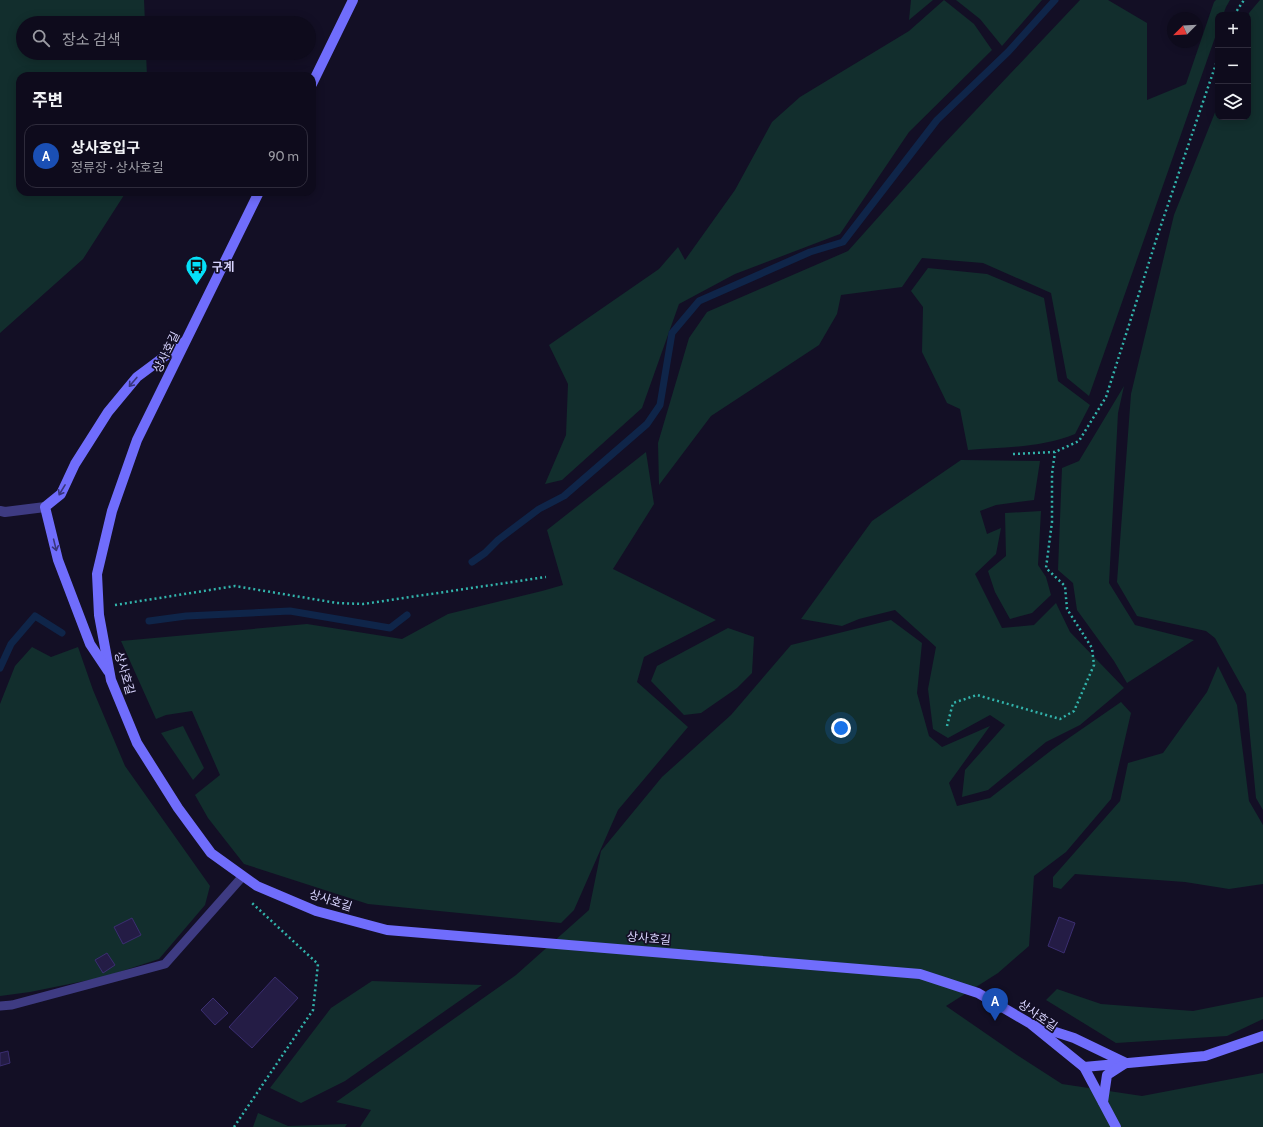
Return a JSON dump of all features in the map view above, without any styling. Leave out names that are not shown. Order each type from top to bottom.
[{"type":"street","points":[[316,76],[353,0]]},
{"type":"street","name":"상사호길","points":[[257,196],[137,440],[112,511],[97,574],[99,615],[110,674],[126,719],[137,744],[178,808],[211,853],[257,886],[316,911],[387,930],[920,974],[978,993],[1032,1024],[1084,1066],[1116,1127]]},
{"type":"street","points":[[0,511],[5,512],[45,507],[62,494],[75,464],[108,412],[137,377],[186,341]]},
{"type":"street","points":[[45,507],[58,560],[90,644],[110,674]]},
{"type":"street","points":[[1032,1024],[1074,1038],[1126,1063]]},
{"type":"street","points":[[1084,1066],[1205,1056],[1263,1036]]},
{"type":"street","points":[[1103,1102],[1107,1075],[1126,1063]]},
{"type":"lane","points":[[0,1006],[12,1005],[165,964],[243,876]]},
{"type":"path","points":[[1236,12],[1244,0]]},
{"type":"path","points":[[1013,454],[1055,452],[1079,441],[1106,397],[1158,234],[1215,67]]},
{"type":"path","points":[[947,726],[953,704],[977,695],[1060,719],[1074,710],[1094,665],[1092,648],[1067,609],[1066,586],[1046,568],[1052,522],[1052,474],[1055,452]]},
{"type":"path","points":[[98,607],[235,586],[337,603],[363,604],[546,577]]},
{"type":"path","points":[[233,886],[318,964],[312,1010],[234,1127]]},
{"type":"green space","points":[[0,0],[144,0],[145,16],[16,16],[16,60],[146,60],[147,72],[16,72],[16,196],[123,196],[83,259],[0,333]]},
{"type":"green space","points":[[911,0],[933,0],[909,20]]},
{"type":"green space","points":[[944,0],[974,24],[992,50],[909,132],[840,234],[735,274],[679,304],[642,408],[562,480],[545,484],[566,435],[568,384],[549,345],[659,269],[678,247],[685,260],[735,190],[772,122],[800,97],[909,31]]},
{"type":"green space","points":[[956,0],[1042,0],[1002,46],[980,19]]},
{"type":"green space","points":[[1080,0],[1108,0],[1147,23],[1147,100],[1186,84],[1198,48],[1203,48],[1203,34],[1214,2],[1216,0],[1230,0],[1224,12],[1215,12],[1215,38],[1089,396],[1067,378],[1051,293],[983,263],[922,258],[902,287],[841,295],[837,314],[819,345],[711,416],[659,485],[658,443],[689,338],[707,312],[848,251],[942,146]]},
{"type":"green space","points":[[1260,0],[1263,0],[1263,810],[1256,798],[1246,694],[1215,638],[1206,631],[1137,616],[1117,582],[1131,394],[1174,215],[1215,112],[1215,120],[1251,120],[1250,12]]},
{"type":"green space","points":[[928,268],[987,274],[1044,298],[1058,381],[1090,405],[1075,434],[1062,439],[1036,444],[968,450],[960,409],[947,403],[922,352],[923,307],[911,291]]},
{"type":"green space","points":[[1124,386],[1118,413],[1109,583],[1135,625],[1194,640],[1127,683],[1114,661],[1077,610],[1073,583],[1058,570],[1062,468],[1079,461]]},
{"type":"green space","points":[[646,452],[654,504],[613,569],[716,620],[644,657],[637,682],[688,727],[618,810],[574,910],[561,923],[368,904],[244,864],[208,818],[195,795],[220,775],[192,711],[166,715],[156,719],[121,641],[307,624],[402,639],[448,614],[563,585],[547,530]]},
{"type":"green space","points":[[961,460],[1040,461],[1034,500],[996,505],[980,511],[987,534],[1001,528],[996,554],[975,574],[1002,628],[1034,625],[1056,603],[1070,632],[1124,688],[1080,725],[1046,742],[988,790],[962,797],[965,770],[1005,725],[990,715],[948,738],[933,729],[928,689],[936,647],[895,610],[859,619],[842,626],[801,619],[872,521]]},
{"type":"green space","points":[[1041,511],[1038,565],[1046,577],[1051,595],[1032,613],[1010,619],[995,592],[988,571],[1006,556],[1005,513]]},
{"type":"green space","points":[[891,620],[922,643],[917,693],[929,736],[942,747],[990,726],[949,783],[957,806],[990,798],[1053,749],[1121,702],[1131,713],[1111,799],[1066,852],[1034,876],[1029,946],[998,973],[946,1006],[1062,1084],[1142,1096],[1263,1073],[1263,1127],[360,1127],[371,1110],[336,1102],[516,975],[589,910],[601,851],[662,777],[731,715],[791,645]]},
{"type":"green space","points":[[728,628],[754,637],[752,673],[737,688],[701,713],[684,715],[651,681],[657,666]]},
{"type":"green space","points":[[32,647],[51,657],[78,647],[93,690],[125,766],[210,886],[205,905],[159,959],[104,977],[30,992],[0,996],[0,704],[15,666]]},
{"type":"green space","points":[[1218,666],[1237,705],[1249,801],[1263,825],[1263,884],[1229,889],[1185,882],[1075,874],[1061,889],[1053,887],[1053,877],[1120,801],[1128,763],[1163,753],[1207,692]]},
{"type":"green space","points":[[183,726],[204,768],[193,780],[161,733]]},
{"type":"green space","points":[[372,981],[482,985],[345,1081],[301,1103],[270,1088],[331,1008]]},
{"type":"green space","points":[[1057,989],[1101,1004],[1193,1011],[1263,997],[1263,1019],[1227,1036],[1116,1043],[1046,1000]]},
{"type":"green space","points":[[258,1113],[288,1126],[347,1124],[345,1127],[253,1127]]},
{"type":"building","points":[[1059,917],[1075,923],[1064,953],[1048,946]]},
{"type":"building","points":[[132,918],[141,935],[123,944],[114,927]]},
{"type":"building","points":[[107,953],[115,965],[103,973],[95,960]]},
{"type":"building","points":[[275,977],[298,998],[252,1048],[229,1027]]},
{"type":"building","points":[[213,998],[228,1013],[215,1025],[201,1010]]},
{"type":"building","points":[[8,1051],[10,1063],[0,1066],[0,1053]]},
{"type":"waterway","points":[[472,562],[539,509],[564,496],[647,424],[660,405],[672,333],[699,301],[810,252],[843,242],[937,120],[1008,52],[1055,0]]},
{"type":"waterway","points":[[149,621],[186,616],[290,611],[390,628],[407,615]]},
{"type":"waterway","points":[[0,668],[11,644],[35,616],[62,633]]},
{"type":"place","name":"구계","points":[[196,286]]},
{"type":"place","name":"상사호입구","points":[[995,1021]]}]
